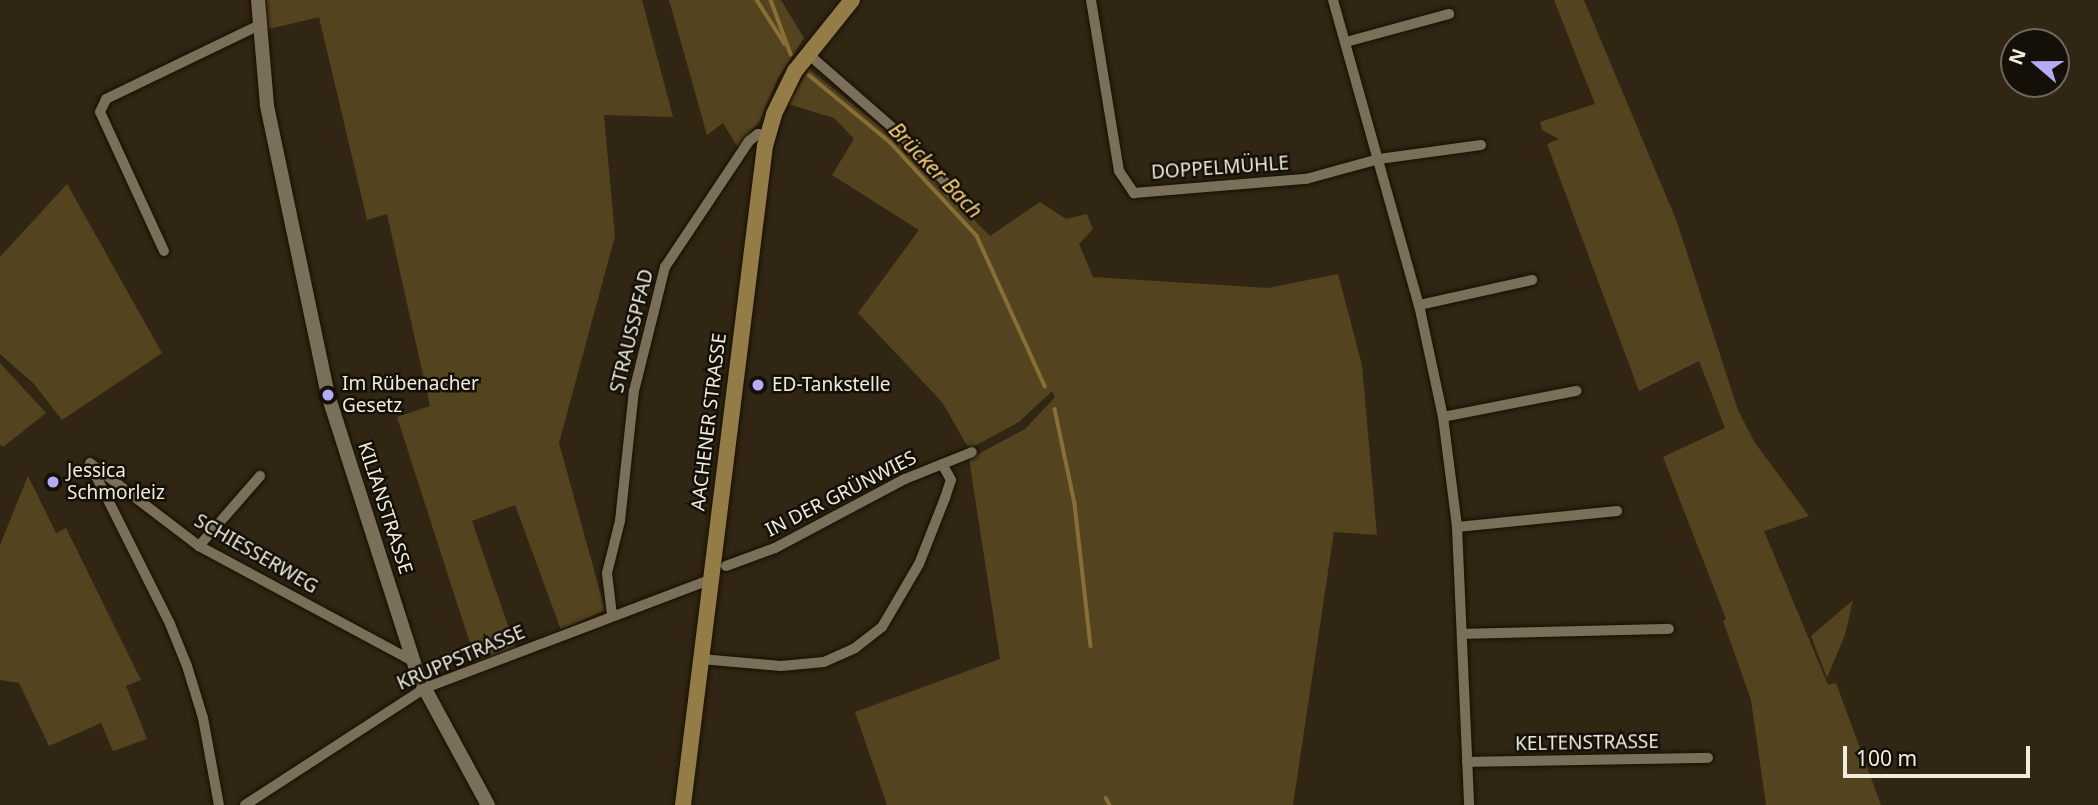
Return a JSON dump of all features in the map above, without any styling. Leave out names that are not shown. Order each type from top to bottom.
[{"type":"main road","name":"AACHENER STRASSE","points":[[683,805],[768,136],[783,92],[807,53],[852,0]]},
{"type":"street","name":"KILIANSTRASSE","points":[[258,0],[267,106],[328,396],[414,662],[425,688],[488,805]]},
{"type":"street","name":"DOPPELMÜHLE","points":[[1091,0],[1119,171],[1134,193],[1306,179],[1379,159]]},
{"type":"street","points":[[1333,0],[1419,305],[1443,417],[1457,527],[1469,805]]},
{"type":"street","points":[[1346,42],[1449,14]]},
{"type":"street","points":[[164,251],[100,112],[106,99],[260,25]]},
{"type":"street","points":[[807,53],[901,135],[948,185]]},
{"type":"street","name":"STRAUSSPFAD","points":[[612,615],[607,573],[626,480],[635,382],[665,267],[749,141],[758,134],[768,136]]},
{"type":"street","points":[[1379,159],[1481,145]]},
{"type":"street","points":[[1419,305],[1532,280]]},
{"type":"street","points":[[1443,417],[1576,391]]},
{"type":"street","name":"IN DER GRÜNWIES","points":[[726,566],[841,517],[942,464],[972,452]]},
{"type":"street","name":"SCHIESSERWEG","points":[[219,805],[203,718],[187,666],[170,624],[90,463],[199,546],[414,662]]},
{"type":"street","points":[[701,659],[781,666],[824,662],[855,648],[882,627],[919,565],[945,498],[951,480],[942,464]]},
{"type":"street","points":[[199,546],[260,476]]},
{"type":"street","points":[[1457,527],[1617,511]]},
{"type":"street","name":"KRUPPSTRASSE","points":[[245,805],[425,688],[710,580]]},
{"type":"street","points":[[1463,634],[1669,629]]},
{"type":"street","name":"KELTENSTRASSE","points":[[1467,762],[1708,758]]},
{"type":"shaded area","points":[[263,0],[642,0],[673,117],[604,115],[615,236],[559,443],[605,610],[561,630],[515,505],[472,521],[516,649],[476,662],[397,417],[430,406],[387,214],[367,220],[319,17],[265,30]]},
{"type":"shaded area","points":[[669,0],[781,0],[804,38],[778,78],[760,120],[738,148],[723,123],[707,135]]},
{"type":"shaded area","points":[[1554,0],[1584,0],[1677,222],[1738,410],[1755,443],[1809,516],[1764,531],[1828,685],[1836,683],[1881,805],[1766,805],[1751,700],[1723,621],[1726,619],[1663,457],[1725,428],[1699,361],[1639,391],[1547,144],[1559,139],[1542,130],[1540,122],[1595,104]]},
{"type":"shaded area","points":[[809,69],[894,138],[990,236],[1040,202],[1066,219],[1087,214],[1093,229],[1079,244],[1093,277],[1268,288],[1338,274],[1362,365],[1377,535],[1334,532],[1293,805],[887,805],[855,712],[1000,659],[969,459],[1025,429],[1055,397],[1052,391],[1019,422],[969,449],[942,402],[858,313],[919,230],[832,175],[854,139],[834,118],[788,104]]},
{"type":"shaded area","points":[[67,184],[162,353],[62,420],[34,384],[0,354],[0,257]]},
{"type":"shaded area","points":[[0,363],[46,413],[3,447],[0,444]]},
{"type":"shaded area","points":[[28,476],[56,533],[66,528],[141,680],[126,686],[147,739],[113,751],[101,723],[49,746],[19,683],[0,680],[0,545]]},
{"type":"shaded area","points":[[1853,600],[1845,635],[1827,678],[1811,636]]},
{"type":"waterway","points":[[757,0],[785,44]]},
{"type":"waterway","name":"Brücker Bach","points":[[771,0],[791,54]]},
{"type":"waterway","name":"Brücker Bach","points":[[809,75],[890,142],[977,236],[1045,386]]},
{"type":"waterway","name":"Brücker Bach","points":[[1055,409],[1075,504],[1091,646]]},
{"type":"waterway","name":"Brücker Bach","points":[[1106,798],[1110,805]]},
{"type":"place","name":"ED-Tankstelle","points":[[758,385]]},
{"type":"place","name":"Im Rübenacher Gesetz","points":[[328,395]]},
{"type":"place","name":"Jessica Schmorleiz","points":[[53,482]]}]
